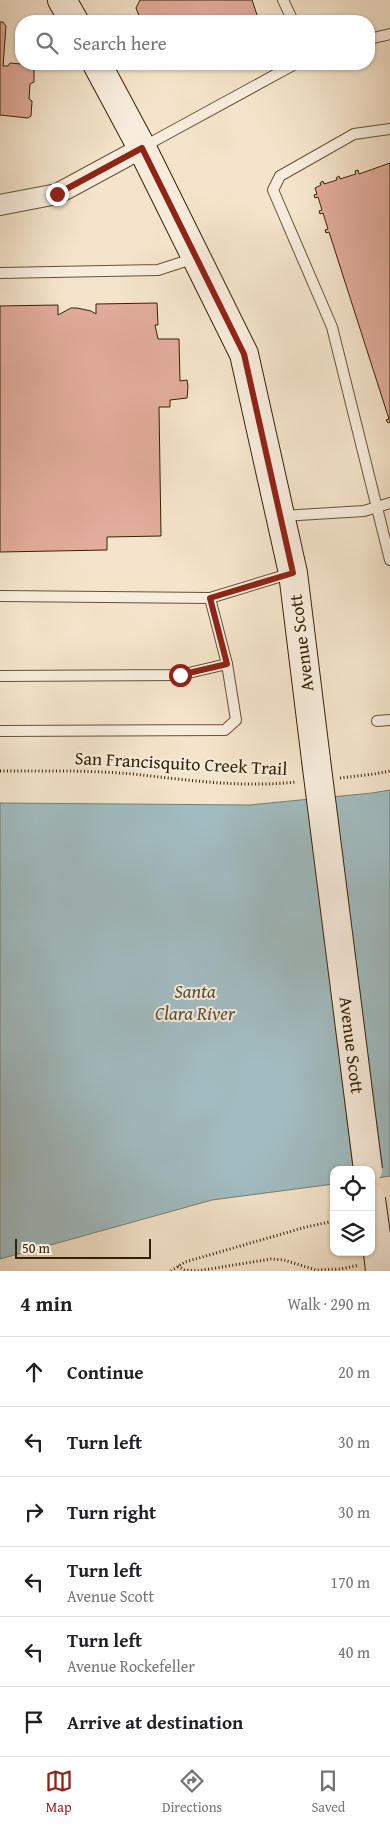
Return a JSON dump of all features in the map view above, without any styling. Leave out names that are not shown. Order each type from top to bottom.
[{"type":"main road","points":[[62,0],[71,15]]},
{"type":"main road","name":"Avenue Scott","points":[[100,70],[142,148],[244,354],[293,573],[367,1166]]},
{"type":"main road","points":[[372,1211],[378,1255]]},
{"type":"street","points":[[0,205],[57,194],[142,148]]},
{"type":"lane","points":[[283,0],[290,15]]},
{"type":"lane","points":[[375,38],[390,34]]},
{"type":"lane","points":[[142,148],[284,70]]},
{"type":"lane","points":[[390,128],[354,134],[280,176],[273,190],[332,327],[390,560]]},
{"type":"lane","points":[[0,273],[158,270],[196,258]]},
{"type":"lane","points":[[280,516],[364,511],[390,503]]},
{"type":"lane","points":[[0,596],[210,598],[293,573]]},
{"type":"lane","points":[[0,731],[225,730],[236,720],[227,664],[210,598]]},
{"type":"lane","points":[[0,676],[180,675],[227,664]]},
{"type":"lane","points":[[377,721],[390,720]]},
{"type":"path","name":"San Francisquito Creek Trail","points":[[0,771],[123,774],[191,781],[279,784],[298,782]]},
{"type":"path","points":[[336,778],[390,771]]},
{"type":"path","points":[[171,1271],[185,1262],[330,1222]]},
{"type":"path","points":[[178,1266],[184,1270],[197,1271],[271,1259],[284,1260],[316,1270],[341,1269],[378,1255]]},
{"type":"water","name":"Santa Clara River","points":[[390,790],[390,1176],[375,1178],[375,1166],[330,1166],[330,1185],[212,1200],[0,1259],[0,803],[249,805]]},
{"type":"building","points":[[140,0],[252,0],[257,15],[139,15],[136,8]]},
{"type":"building","points":[[0,22],[3,22],[6,26],[3,66],[15,63],[15,70],[34,70],[34,82],[30,84],[31,116],[28,118],[0,115]]},
{"type":"building","points":[[390,163],[390,422],[388,423],[386,420],[389,419],[329,232],[326,233],[325,230],[328,229],[323,213],[320,214],[319,211],[322,210],[318,197],[315,198],[314,195],[317,194],[315,188],[321,185],[320,183],[323,181],[324,184],[337,180],[336,178],[339,176],[340,179],[356,174],[355,171],[358,170],[359,174]]},
{"type":"building","points":[[157,303],[158,325],[155,325],[158,339],[179,339],[180,381],[187,380],[188,386],[187,398],[170,400],[170,407],[159,407],[161,536],[107,537],[107,550],[0,552],[0,306],[58,305],[58,315],[71,308],[91,311],[96,314],[96,304]]},
{"type":"route","points":[[57,194],[142,148],[244,354],[293,573],[210,598],[227,664],[180,675]]}]
